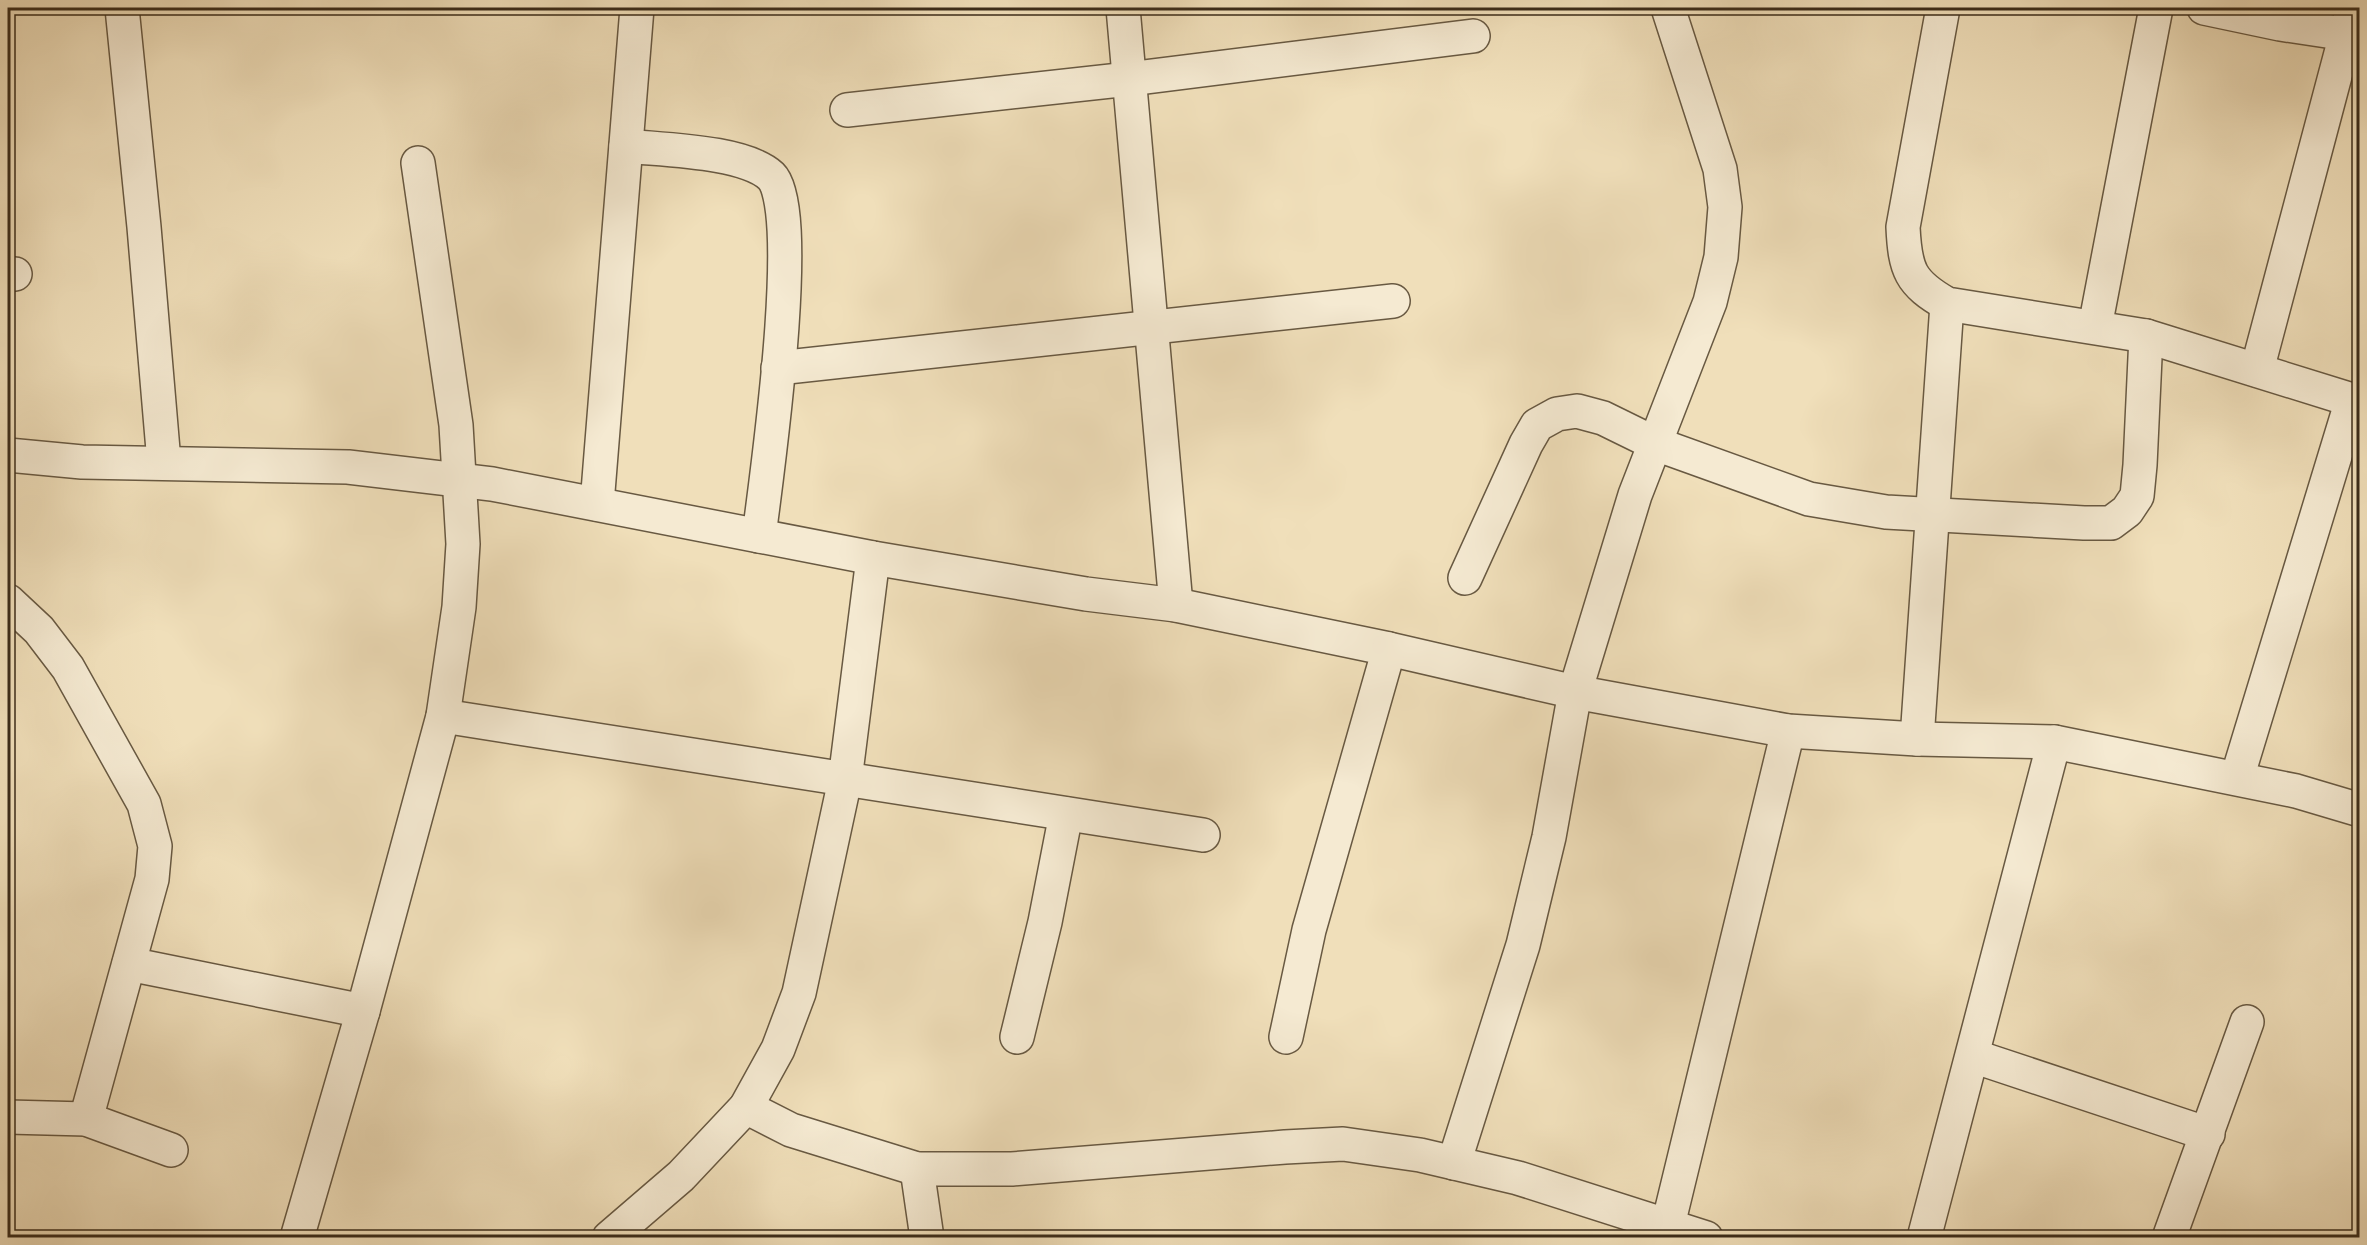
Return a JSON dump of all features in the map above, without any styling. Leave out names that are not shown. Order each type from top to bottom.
[{"type":"street","points":[[122,8],[164,462]]},
{"type":"street","points":[[597,504],[637,8]]},
{"type":"street","points":[[1123,8],[1176,605]]},
{"type":"street","points":[[1454,1163],[1523,945],[1549,837],[1575,692],[1635,495],[1710,302],[1721,257],[1725,207],[1720,169],[1668,8]]},
{"type":"street","points":[[1943,8],[1903,227],[1904,250],[1911,276],[1926,292],[1947,304],[2146,336],[2356,400],[2237,778]]},
{"type":"street","points":[[2094,327],[2156,8]]},
{"type":"street","points":[[2204,8],[2353,26],[2257,370]]},
{"type":"street","points":[[847,110],[1129,79],[1473,36]]},
{"type":"street","points":[[626,146],[725,157],[754,165],[772,177],[781,199],[784,227],[784,293],[759,536]]},
{"type":"street","points":[[297,1238],[363,1011],[443,716],[459,607],[463,544],[461,480],[448,363],[418,163]]},
{"type":"street","points":[[778,368],[1393,301]]},
{"type":"street","points":[[1917,739],[1947,304]]},
{"type":"street","points":[[1464,578],[1537,425],[1557,414],[1577,411],[1603,418],[1656,444],[1809,499],[1887,512],[2111,523],[2127,511],[2137,496],[2146,336]]},
{"type":"street","points":[[8,455],[82,462],[348,467],[492,484],[873,558],[1086,594],[1176,605],[1389,649],[1575,692],[1788,731],[1917,739],[2054,742],[2296,791],[2360,810]]},
{"type":"street","points":[[609,1238],[681,1176],[746,1107],[778,1049],[800,993],[845,780],[873,558]]},
{"type":"street","points":[[8,601],[39,630],[68,668],[144,804],[155,846],[152,879],[86,1119]]},
{"type":"street","points":[[1286,1037],[1309,930],[1389,649]]},
{"type":"street","points":[[443,716],[1203,835]]},
{"type":"street","points":[[1668,1225],[1788,731]]},
{"type":"street","points":[[1924,1238],[2054,742]]},
{"type":"street","points":[[1017,1037],[1045,922],[1066,814]]},
{"type":"street","points":[[129,964],[363,1011]]},
{"type":"street","points":[[2169,1238],[2247,1022]]},
{"type":"street","points":[[1973,1056],[2208,1134]]},
{"type":"street","points":[[746,1107],[791,1130],[917,1168],[1012,1169],[1343,1144],[1420,1155],[1518,1178],[1706,1238]]},
{"type":"street","points":[[8,1117],[86,1119],[171,1150]]},
{"type":"street","points":[[917,1168],[927,1238]]}]
